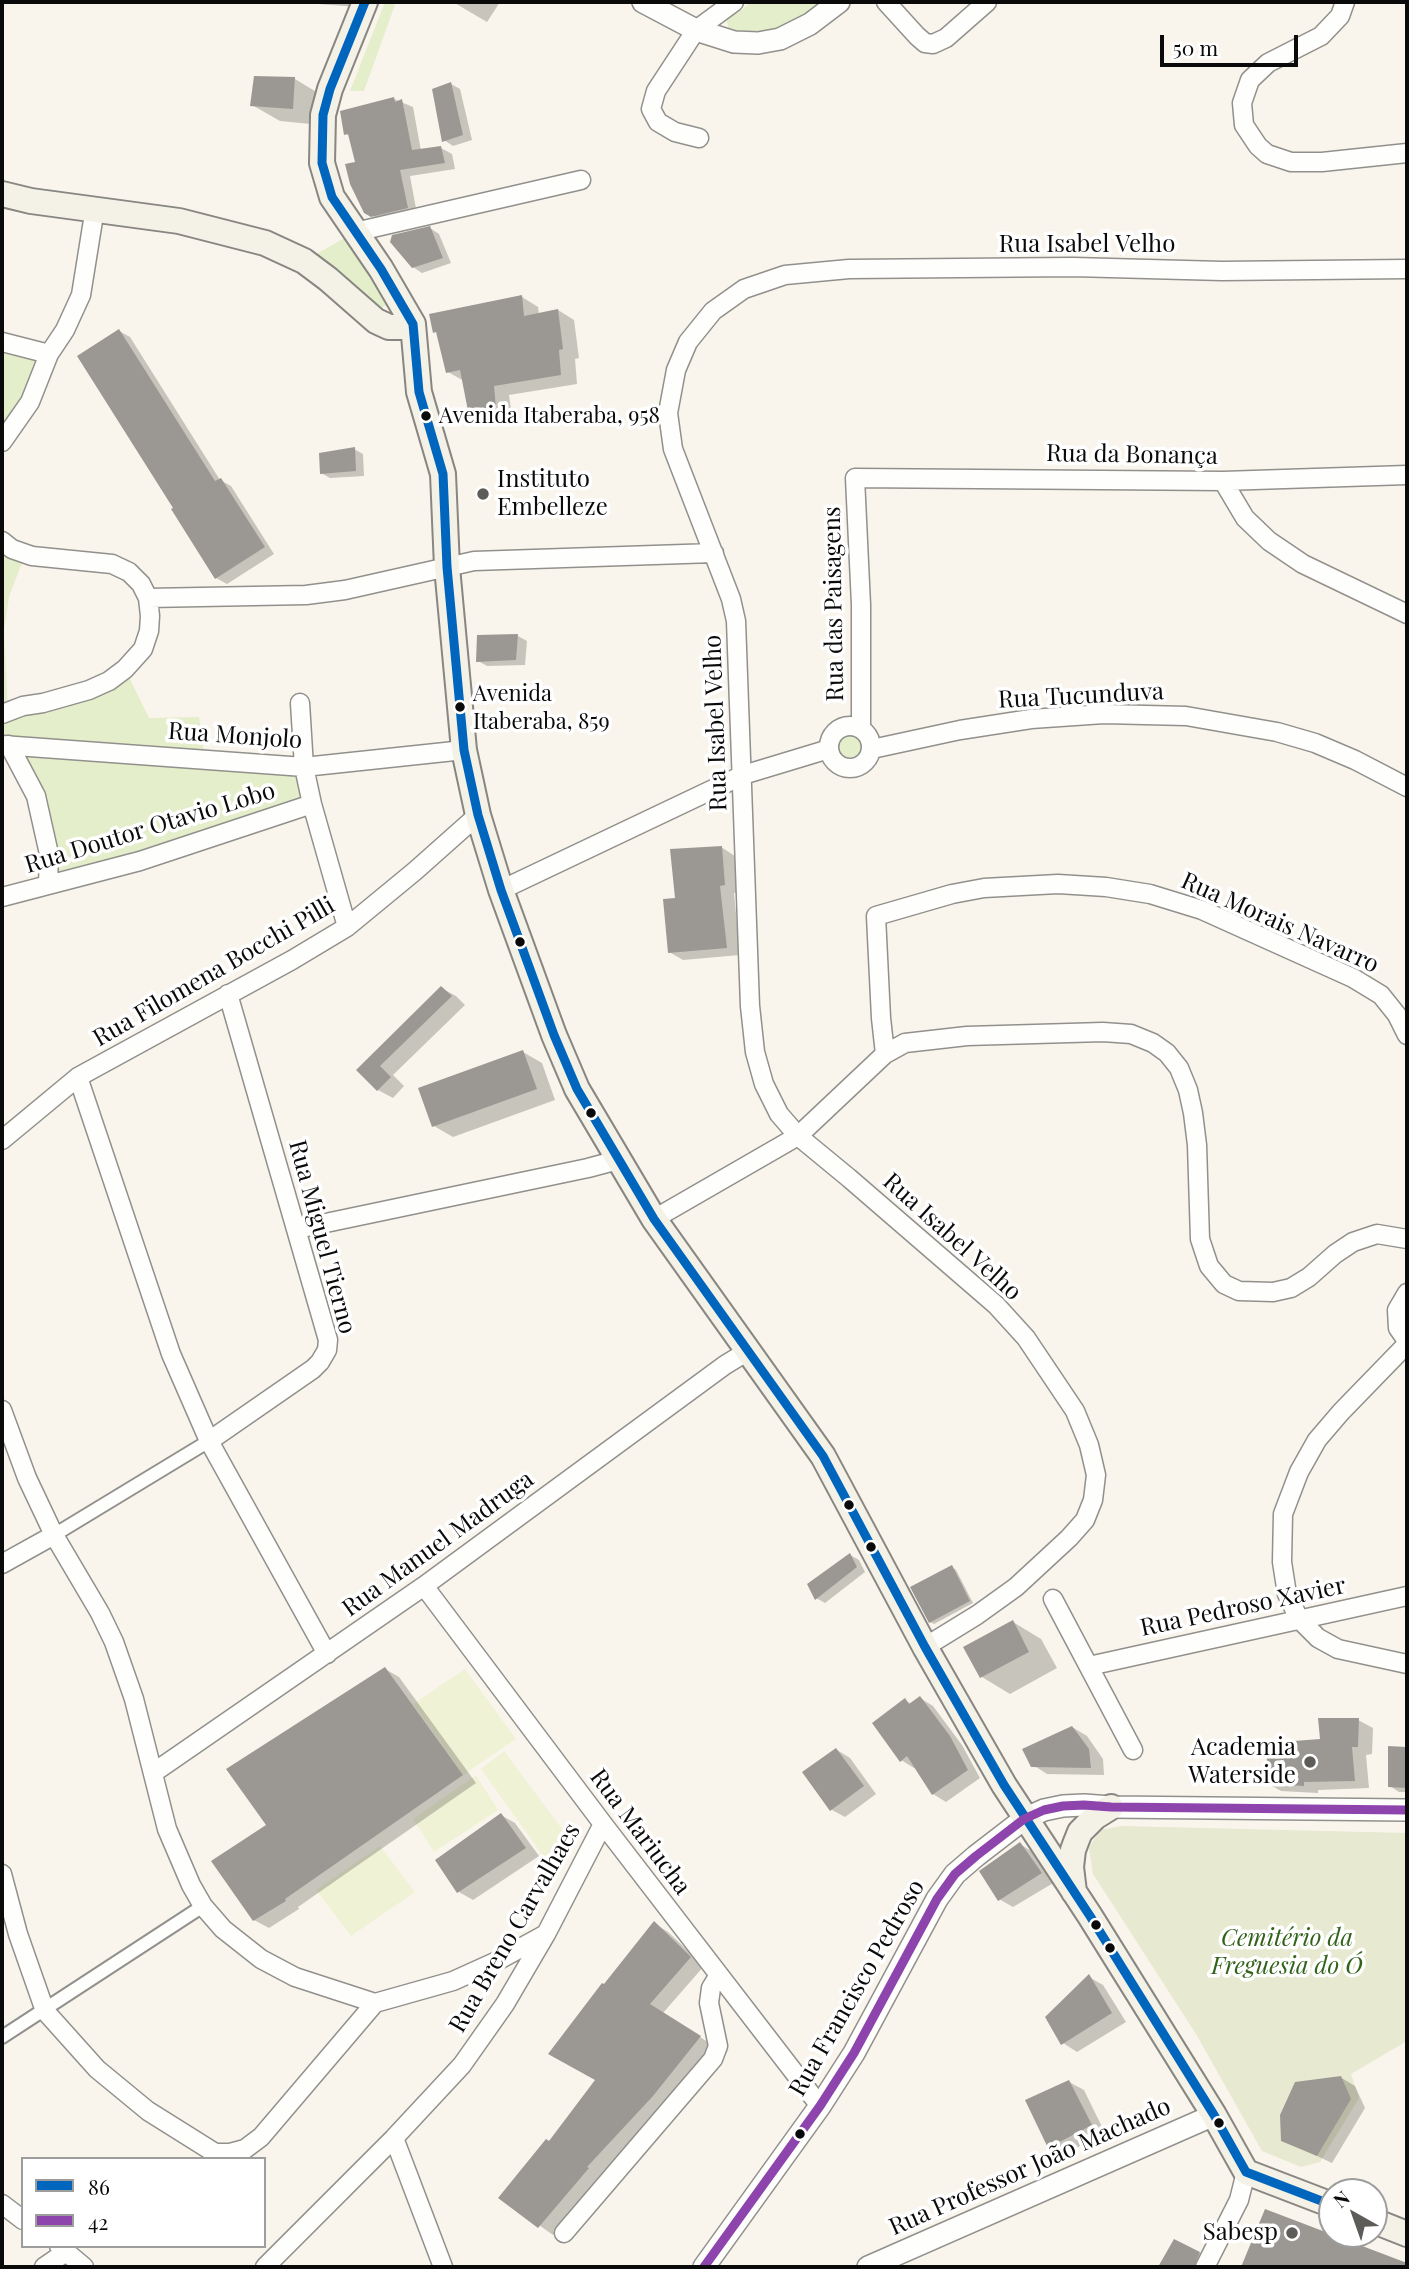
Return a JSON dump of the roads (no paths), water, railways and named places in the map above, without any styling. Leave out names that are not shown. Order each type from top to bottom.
[{"type":"main road","points":[[365,2],[334,76],[323,115],[322,163],[326,181],[337,205],[381,269],[412,324],[419,392],[443,474],[447,567],[464,750],[478,815],[501,890],[563,1057],[577,1089],[654,1219],[823,1456],[925,1647],[1024,1819],[1074,1892],[1214,2115],[1246,2172],[1318,2200]]},
{"type":"main road","points":[[2,194],[31,201],[179,221],[275,247],[304,261],[376,321],[395,346],[419,392]]},
{"type":"main road","points":[[376,321],[389,327],[406,327],[412,324]]},
{"type":"main road","points":[[1074,1892],[1071,1867],[1073,1850],[1080,1832],[1095,1817],[1111,1807]]},
{"type":"main road","points":[[1388,2227],[1407,2234]]},
{"type":"street","points":[[643,2],[696,30],[734,42],[758,43],[780,39],[810,24],[839,2]]},
{"type":"street","points":[[699,138],[675,132],[658,122],[651,110],[656,91],[696,30],[734,2]]},
{"type":"street","points":[[886,2],[917,36],[925,43],[933,44],[946,37],[987,2]]},
{"type":"street","points":[[1345,2],[1340,16],[1321,36],[1268,62],[1250,80],[1242,103],[1244,125],[1267,154],[1291,162],[1322,162],[1407,153]]},
{"type":"street","points":[[355,232],[581,180]]},
{"type":"street","points":[[2,442],[30,402],[49,354],[65,330],[81,295],[95,208]]},
{"type":"street","name":"Rua Isabel Velho","points":[[925,1647],[977,1615],[1042,1565],[1085,1520],[1093,1500],[1096,1475],[1089,1445],[1075,1411],[1026,1338],[996,1306],[798,1136],[779,1114],[764,1084],[755,1052],[750,1006],[736,621],[731,599],[673,449],[668,413],[676,370],[688,342],[713,310],[744,289],[785,275],[849,269],[1407,269]]},
{"type":"street","points":[[2,342],[49,354]]},
{"type":"street","name":"Rua da Bonança","points":[[855,478],[1223,481],[1407,475]]},
{"type":"street","name":"Rua das Paisagens","points":[[855,478],[861,605],[861,728]]},
{"type":"street","points":[[1223,481],[1245,518],[1269,541],[1303,564],[1407,614]]},
{"type":"street","points":[[2,541],[12,549],[32,556],[112,564],[129,572],[141,584],[148,598],[150,616],[149,631],[143,649],[125,669],[109,681],[89,690],[2,714]]},
{"type":"street","points":[[148,598],[306,595],[345,590],[474,561],[714,553]]},
{"type":"street","points":[[300,703],[304,767],[347,927]]},
{"type":"street","name":"Rua Tucunduva","points":[[872,749],[960,730],[1031,719],[1104,715],[1186,716],[1277,732],[1315,743],[1407,788]]},
{"type":"street","points":[[850,726],[861,728],[869,736],[872,749],[866,761],[847,768],[835,762],[829,749],[832,735],[850,726]]},
{"type":"street","points":[[6,745],[36,796],[50,854],[48,885]]},
{"type":"street","name":"Rua Monjolo","points":[[6,745],[304,767],[464,750]]},
{"type":"street","points":[[501,890],[743,775],[829,749]]},
{"type":"street","name":"Rua Doutor Otavio Lobo","points":[[2,897],[140,861],[312,804]]},
{"type":"street","name":"Rua Filomena Bocchi Pilli","points":[[2,1140],[78,1077],[347,927],[478,815]]},
{"type":"street","name":"Rua Morais Navarro","points":[[885,1054],[876,916],[952,894],[984,888],[1058,884],[1106,887],[1150,894],[1202,910],[1372,989],[1389,1005],[1407,1035]]},
{"type":"street","name":"Rua Miguel Tierno","points":[[209,1441],[313,1369],[327,1350],[328,1340],[228,994]]},
{"type":"street","points":[[654,1219],[798,1136],[885,1054],[905,1043],[967,1036],[1103,1032],[1131,1034],[1153,1043],[1167,1053],[1178,1068],[1188,1090],[1197,1145],[1200,1238],[1209,1266],[1224,1284],[1239,1291],[1273,1293],[1291,1288],[1353,1242],[1377,1234],[1407,1239]]},
{"type":"street","points":[[78,1077],[171,1353],[209,1441],[327,1654]]},
{"type":"street","points":[[298,1229],[618,1160]]},
{"type":"street","points":[[1407,1293],[1397,1310],[1398,1328],[1407,1343],[1317,1440],[1295,1483],[1283,1514],[1282,1562],[1287,1594],[1298,1619],[1318,1638],[1338,1649],[1407,1664]]},
{"type":"street","name":"Rua Manuel Madruga","points":[[153,1773],[424,1586],[725,1365],[748,1351]]},
{"type":"street","points":[[2,1410],[27,1478],[54,1535],[114,1642],[134,1699],[167,1829],[191,1885],[203,1906],[223,1929],[261,1959],[295,1977],[375,2003],[453,1981],[546,1934]]},
{"type":"street","points":[[2,1564],[209,1441]]},
{"type":"street","name":"Rua Mariucha","points":[[424,1586],[820,2106]]},
{"type":"street","name":"Rua Pedroso Xavier","points":[[1089,1666],[1407,1596]]},
{"type":"street","points":[[1053,1599],[1133,1750]]},
{"type":"street","name":"Rua Francisco Pedroso","points":[[704,2267],[820,2106],[854,2053],[937,1899],[955,1874],[1024,1819],[1044,1810],[1084,1805],[1407,1810]]},
{"type":"street","name":"Rua Breno Carvalhaes","points":[[265,2267],[394,2138],[462,2065],[505,2004],[546,1934],[603,1824]]},
{"type":"street","points":[[2,1874],[18,1934],[45,2011],[97,2070],[148,2111],[215,2153],[245,2149],[261,2137],[375,2003]]},
{"type":"street","points":[[2,2037],[203,1906]]},
{"type":"street","points":[[564,2234],[713,2059],[718,2046],[709,2003],[711,1988],[719,1975]]},
{"type":"street","name":"Rua Professor João Machado","points":[[868,2267],[1214,2115]]},
{"type":"street","points":[[394,2138],[443,2267]]},
{"type":"street","points":[[1205,2267],[1239,2200],[1246,2172]]},
{"type":"street","points":[[2,2204],[21,2218]]},
{"type":"street","points":[[44,2267],[63,2249],[84,2267]]},
{"type":"place","name":"Avenida Itaberaba, 958","points":[[426,416]]},
{"type":"place","name":"Instituto Embelleze","points":[[483,494]]},
{"type":"place","name":"Avenida Itaberaba, 859","points":[[460,707]]},
{"type":"place","name":"Academia Waterside","points":[[1310,1762]]},
{"type":"place","name":"Sabesp","points":[[1292,2233]]},
{"type":"park label","name":"Cemitério da Freguesia do Ó","points":[[1287,1953]]}]
